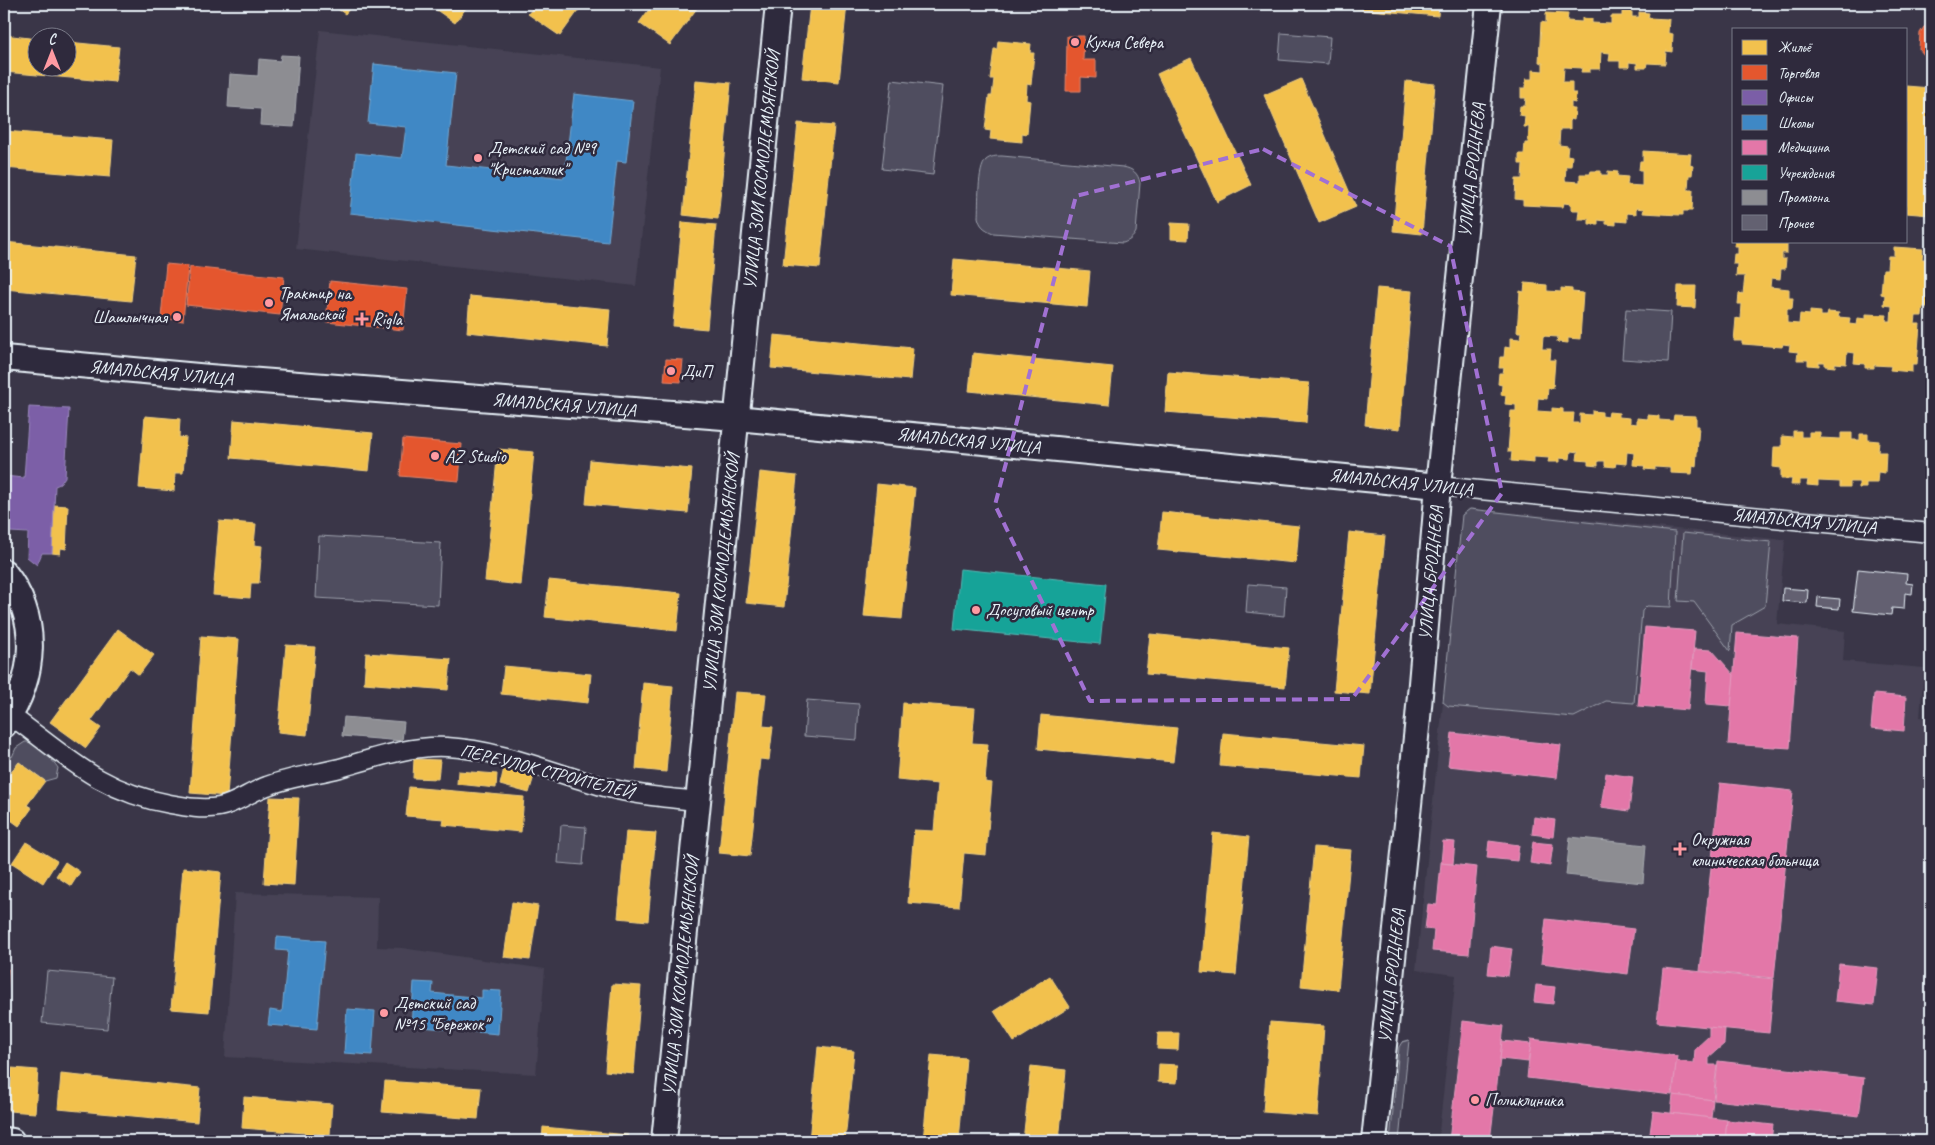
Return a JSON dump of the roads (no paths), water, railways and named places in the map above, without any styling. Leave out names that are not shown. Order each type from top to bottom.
[{"type":"street","name":"УЛИЦА ЗОИ КОСМОДЕМЬЯНСКОЙ","points":[[664,1141],[778,4]]},
{"type":"street","name":"УЛИЦА БРОДНЕВА","points":[[1374,1141],[1417,727],[1438,486],[1488,4]]},
{"type":"street","name":"ЯМАЛЬСКАЯ УЛИЦА","points":[[4,358],[210,377],[736,418],[1931,533]]},
{"type":"street","points":[[4,572],[16,589],[24,608],[29,625],[30,640],[28,674],[22,693],[7,720]]},
{"type":"street","name":"ПЕРЕУЛОК СТРОИТЕЛЕЙ","points":[[7,720],[106,784],[144,799],[186,807],[227,806],[268,786],[396,753],[446,747],[501,756],[606,787],[698,801]]},
{"type":"street","points":[[4,1140],[12,1141]]},
{"type":"place","name":"Кухня Севера","points":[[1075,42]]},
{"type":"place","name":"Детский сад №9 \"Кристаллик\"","points":[[478,158]]},
{"type":"place","name":"Трактир на Ямальской","points":[[269,303]]},
{"type":"place","name":"Шашлычная","points":[[177,317]]},
{"type":"place","name":"Rigla","points":[[362,319]]},
{"type":"place","name":"ДиП","points":[[671,371]]},
{"type":"place","name":"AZ Studio","points":[[435,456]]},
{"type":"place","name":"Досуговый центр","points":[[976,610]]},
{"type":"place","name":"Окружная клиническая больница","points":[[1680,849]]},
{"type":"place","name":"Детский сад №15 \"Бережок\"","points":[[384,1013]]},
{"type":"place","name":"Поликлиника","points":[[1475,1100]]}]
